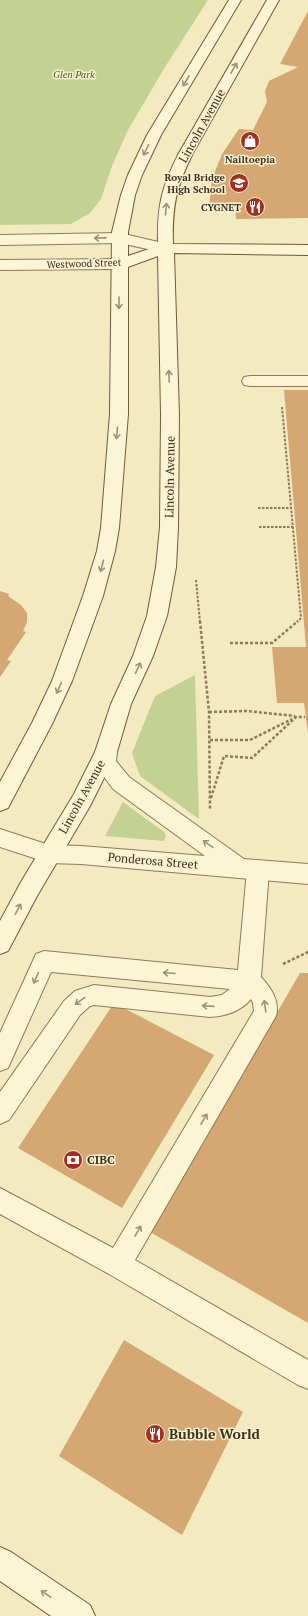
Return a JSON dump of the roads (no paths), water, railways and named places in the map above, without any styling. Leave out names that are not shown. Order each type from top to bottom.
[{"type":"main road","points":[[0,802],[42,724],[62,681],[93,596],[106,551],[110,528],[119,414],[120,238],[128,195],[144,154],[165,116],[236,0]]},
{"type":"main road","name":"Lincoln Avenue","points":[[0,944],[49,854],[82,800],[106,752],[121,704],[143,656],[153,629],[166,567],[169,527],[170,415],[166,203],[176,171],[273,0]]},
{"type":"main road","name":"Westwood Street","points":[[0,240],[120,238],[166,248],[308,250]]},
{"type":"main road","name":"Westwood Street","points":[[0,265],[120,264],[166,248]]},
{"type":"main road","points":[[106,752],[105,763],[121,783],[248,869]]},
{"type":"main road","name":"Ponderosa Street","points":[[0,838],[49,854],[81,855],[308,874]]},
{"type":"main road","points":[[0,1563],[79,1616]]},
{"type":"lane","points":[[250,381],[308,381]]},
{"type":"lane","points":[[0,1112],[72,1008],[83,998],[94,995],[219,1007],[226,1006],[239,997],[244,992],[249,981],[248,869]]},
{"type":"lane","points":[[0,1060],[44,961],[249,981],[262,995],[266,1003],[266,1012],[264,1016],[118,1265]]},
{"type":"lane","points":[[0,1200],[118,1265],[308,1375]]},
{"type":"place","name":"Nailtoepia","points":[[250,141]]},
{"type":"place","name":"Royal Bridge High School","points":[[239,183]]},
{"type":"place","name":"CYGNET","points":[[255,207]]},
{"type":"place","name":"CIBC","points":[[73,1160]]},
{"type":"place","name":"Bubble World","points":[[155,1434]]},
{"type":"park label","name":"Glen Park","points":[[74,74]]}]
